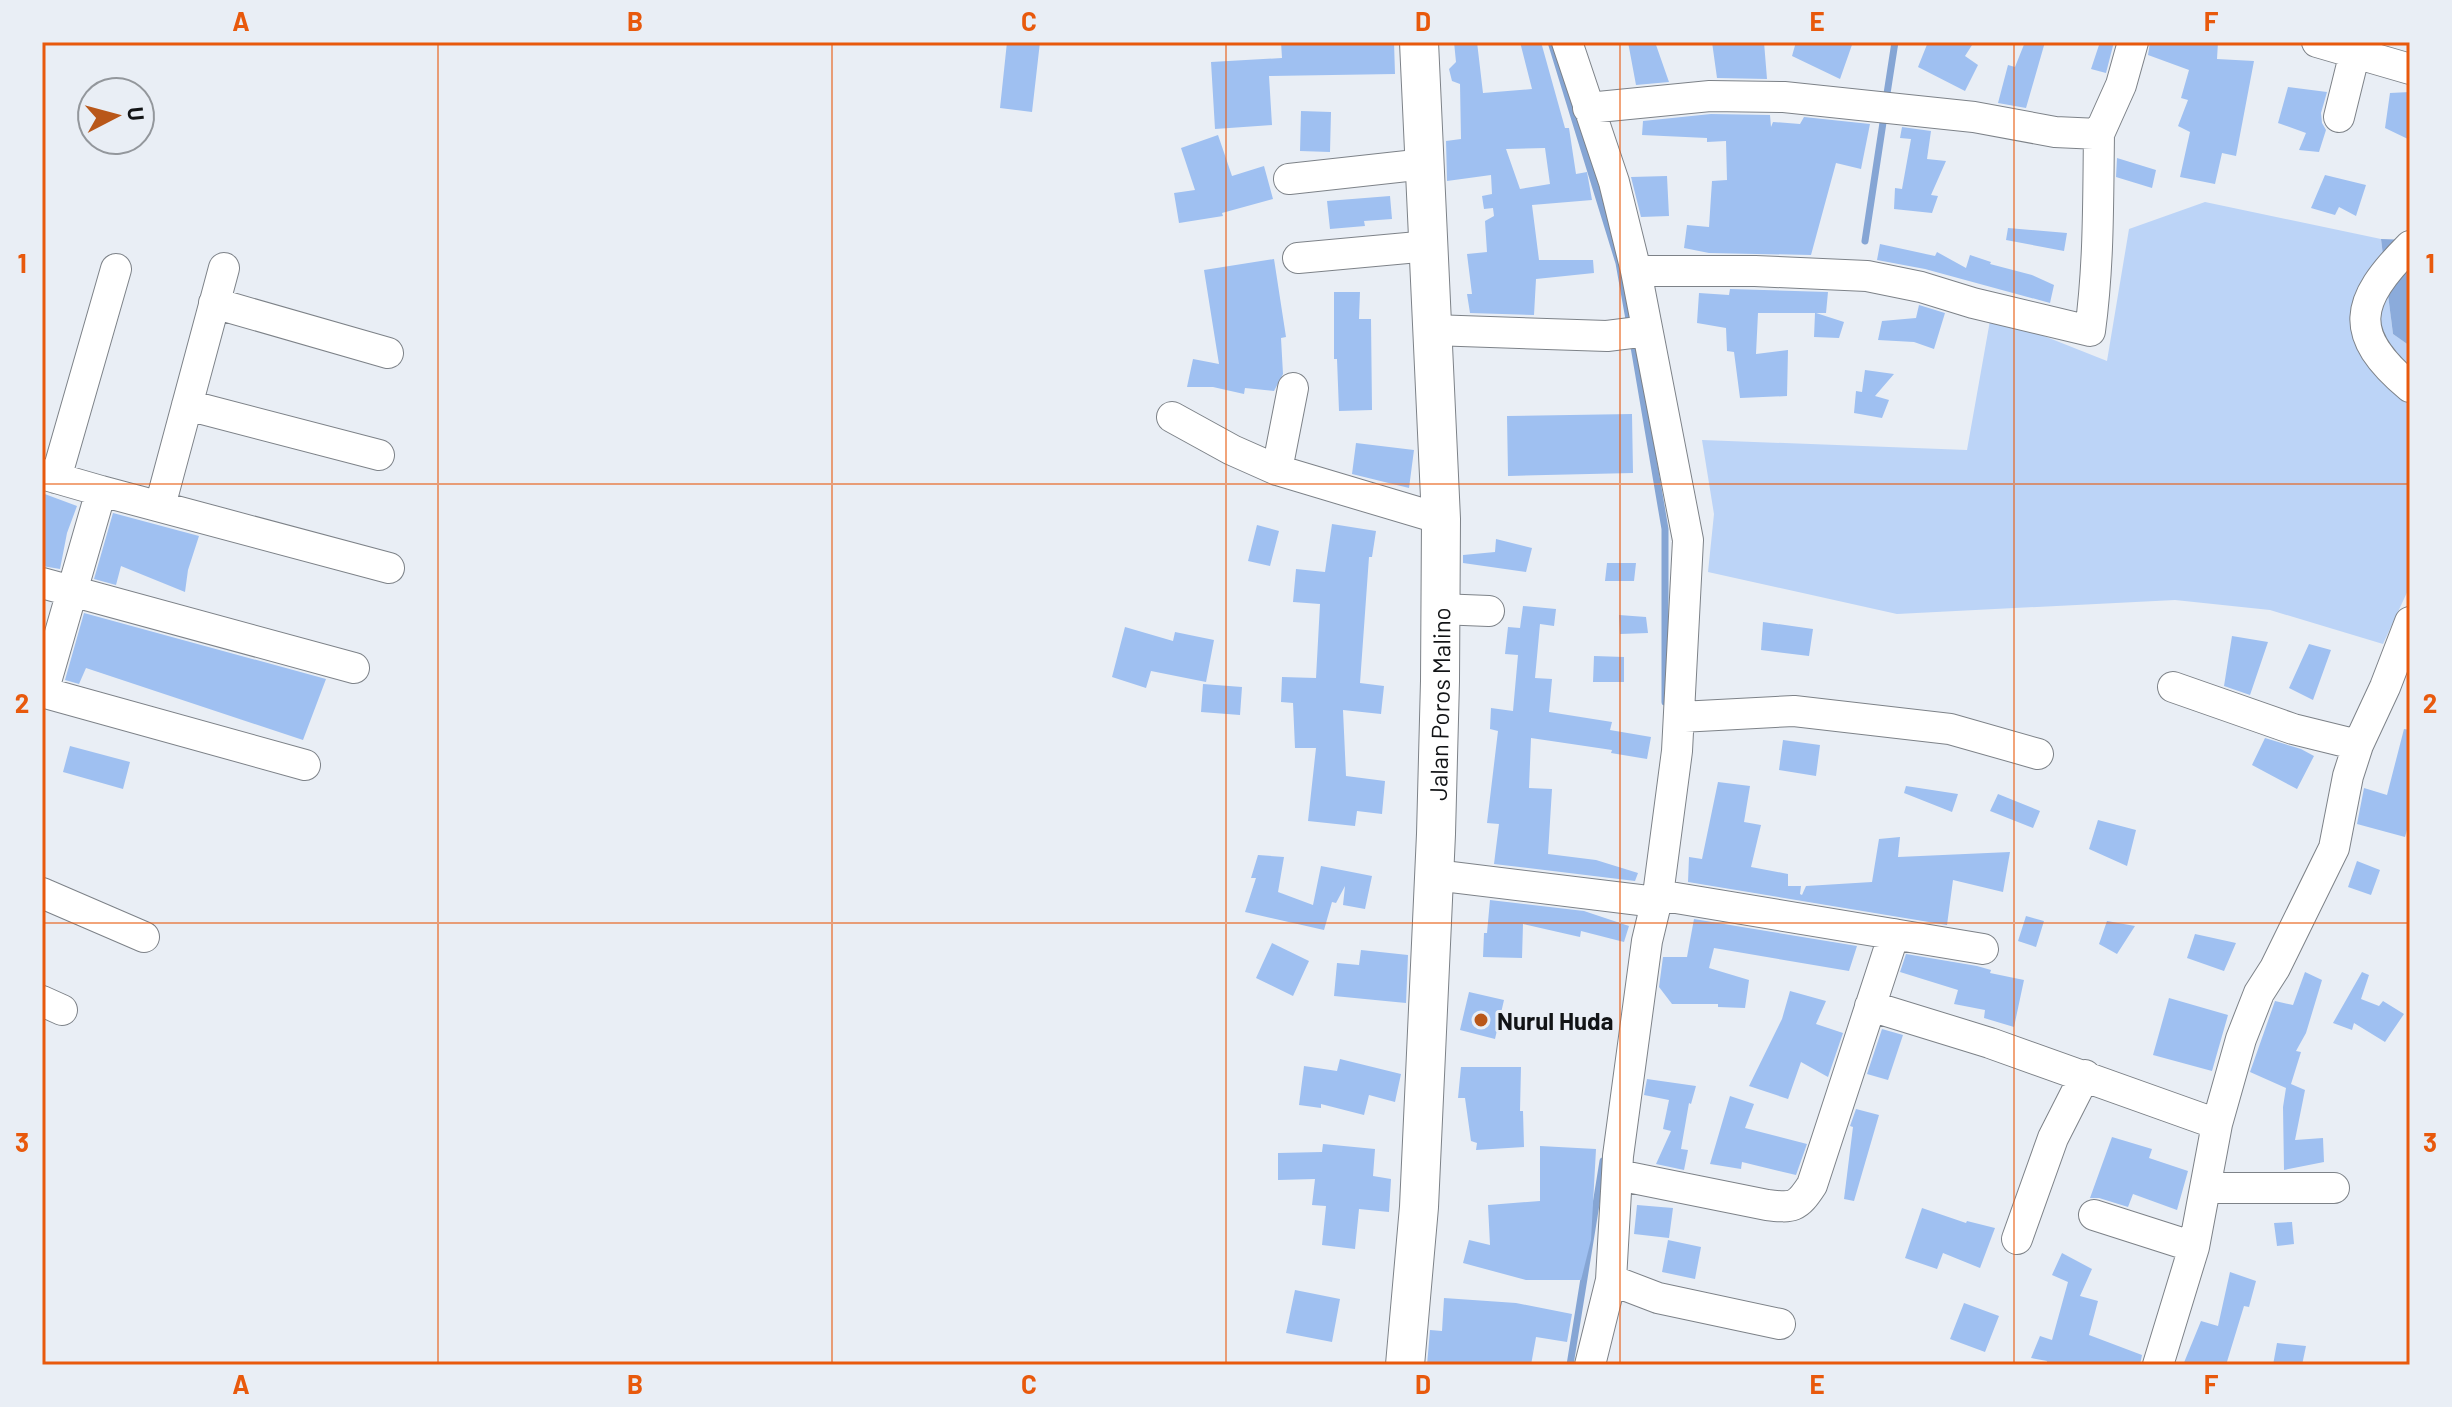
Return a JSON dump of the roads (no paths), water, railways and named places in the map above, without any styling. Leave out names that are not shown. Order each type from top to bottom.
[{"type":"main road","name":"Jalan Poros Malino","points":[[1405,1365],[1419,1207],[1435,875],[1441,519],[1419,42]]},
{"type":"street","points":[[1567,42],[1614,182],[1636,271],[1630,333],[1688,540],[1680,717],[1657,899],[1647,941],[1618,1175],[1611,1280],[1590,1365]]},
{"type":"street","points":[[1636,271],[1755,271],[1867,276],[2090,331],[2097,258],[2099,134],[2121,85],[2133,42]]},
{"type":"street","points":[[2317,42],[2410,69]]},
{"type":"street","points":[[2339,117],[2355,52]]},
{"type":"street","points":[[1588,108],[1710,96],[1784,97],[1974,117],[2055,132],[2099,134]]},
{"type":"street","points":[[1289,179],[1425,164]]},
{"type":"street","points":[[1298,258],[1429,246]]},
{"type":"street","points":[[2410,246],[2373,290],[2365,318],[2365,332],[2372,350],[2410,387]]},
{"type":"street","points":[[160,506],[224,268]]},
{"type":"street","points":[[116,269],[49,476],[389,568]]},
{"type":"street","points":[[214,303],[388,353]]},
{"type":"street","points":[[1432,330],[1630,333]]},
{"type":"street","points":[[1277,470],[1293,388]]},
{"type":"street","points":[[187,405],[379,455]]},
{"type":"street","points":[[1172,417],[1232,450],[1277,470],[1441,519]]},
{"type":"street","points":[[101,491],[43,692],[305,765]]},
{"type":"street","points":[[42,583],[354,668]]},
{"type":"street","points":[[1439,609],[1489,611]]},
{"type":"street","points":[[2158,1365],[2194,1247],[2217,1124],[2241,1039],[2259,993],[2275,968],[2334,848],[2348,776],[2358,745],[2410,622]]},
{"type":"street","points":[[2173,687],[2293,729],[2358,745]]},
{"type":"street","points":[[1680,717],[1794,711],[1950,729],[2038,754]]},
{"type":"street","points":[[1435,875],[1657,899],[1983,949]]},
{"type":"street","points":[[42,893],[144,937]]},
{"type":"street","points":[[1618,1175],[1767,1205],[1791,1207],[1801,1201],[1812,1185],[1894,934]]},
{"type":"street","points":[[1870,1006],[2085,1075],[2217,1124]]},
{"type":"street","points":[[2017,1239],[2053,1138],[2085,1075]]},
{"type":"street","points":[[2207,1188],[2334,1188]]},
{"type":"street","points":[[2094,1215],[2194,1247]]},
{"type":"street","points":[[1611,1280],[1658,1298],[1780,1324]]},
{"type":"waterway","points":[[1551,42],[1619,263],[1630,325]]},
{"type":"waterway","points":[[1886,100],[1895,42]]},
{"type":"waterway","points":[[1865,241],[1884,116]]},
{"type":"waterway","points":[[1633,341],[1665,529],[1665,702]]},
{"type":"waterway","points":[[1570,1365],[1603,1161]]},
{"type":"place","name":"Nurul Huda","points":[[1481,1020]]}]
